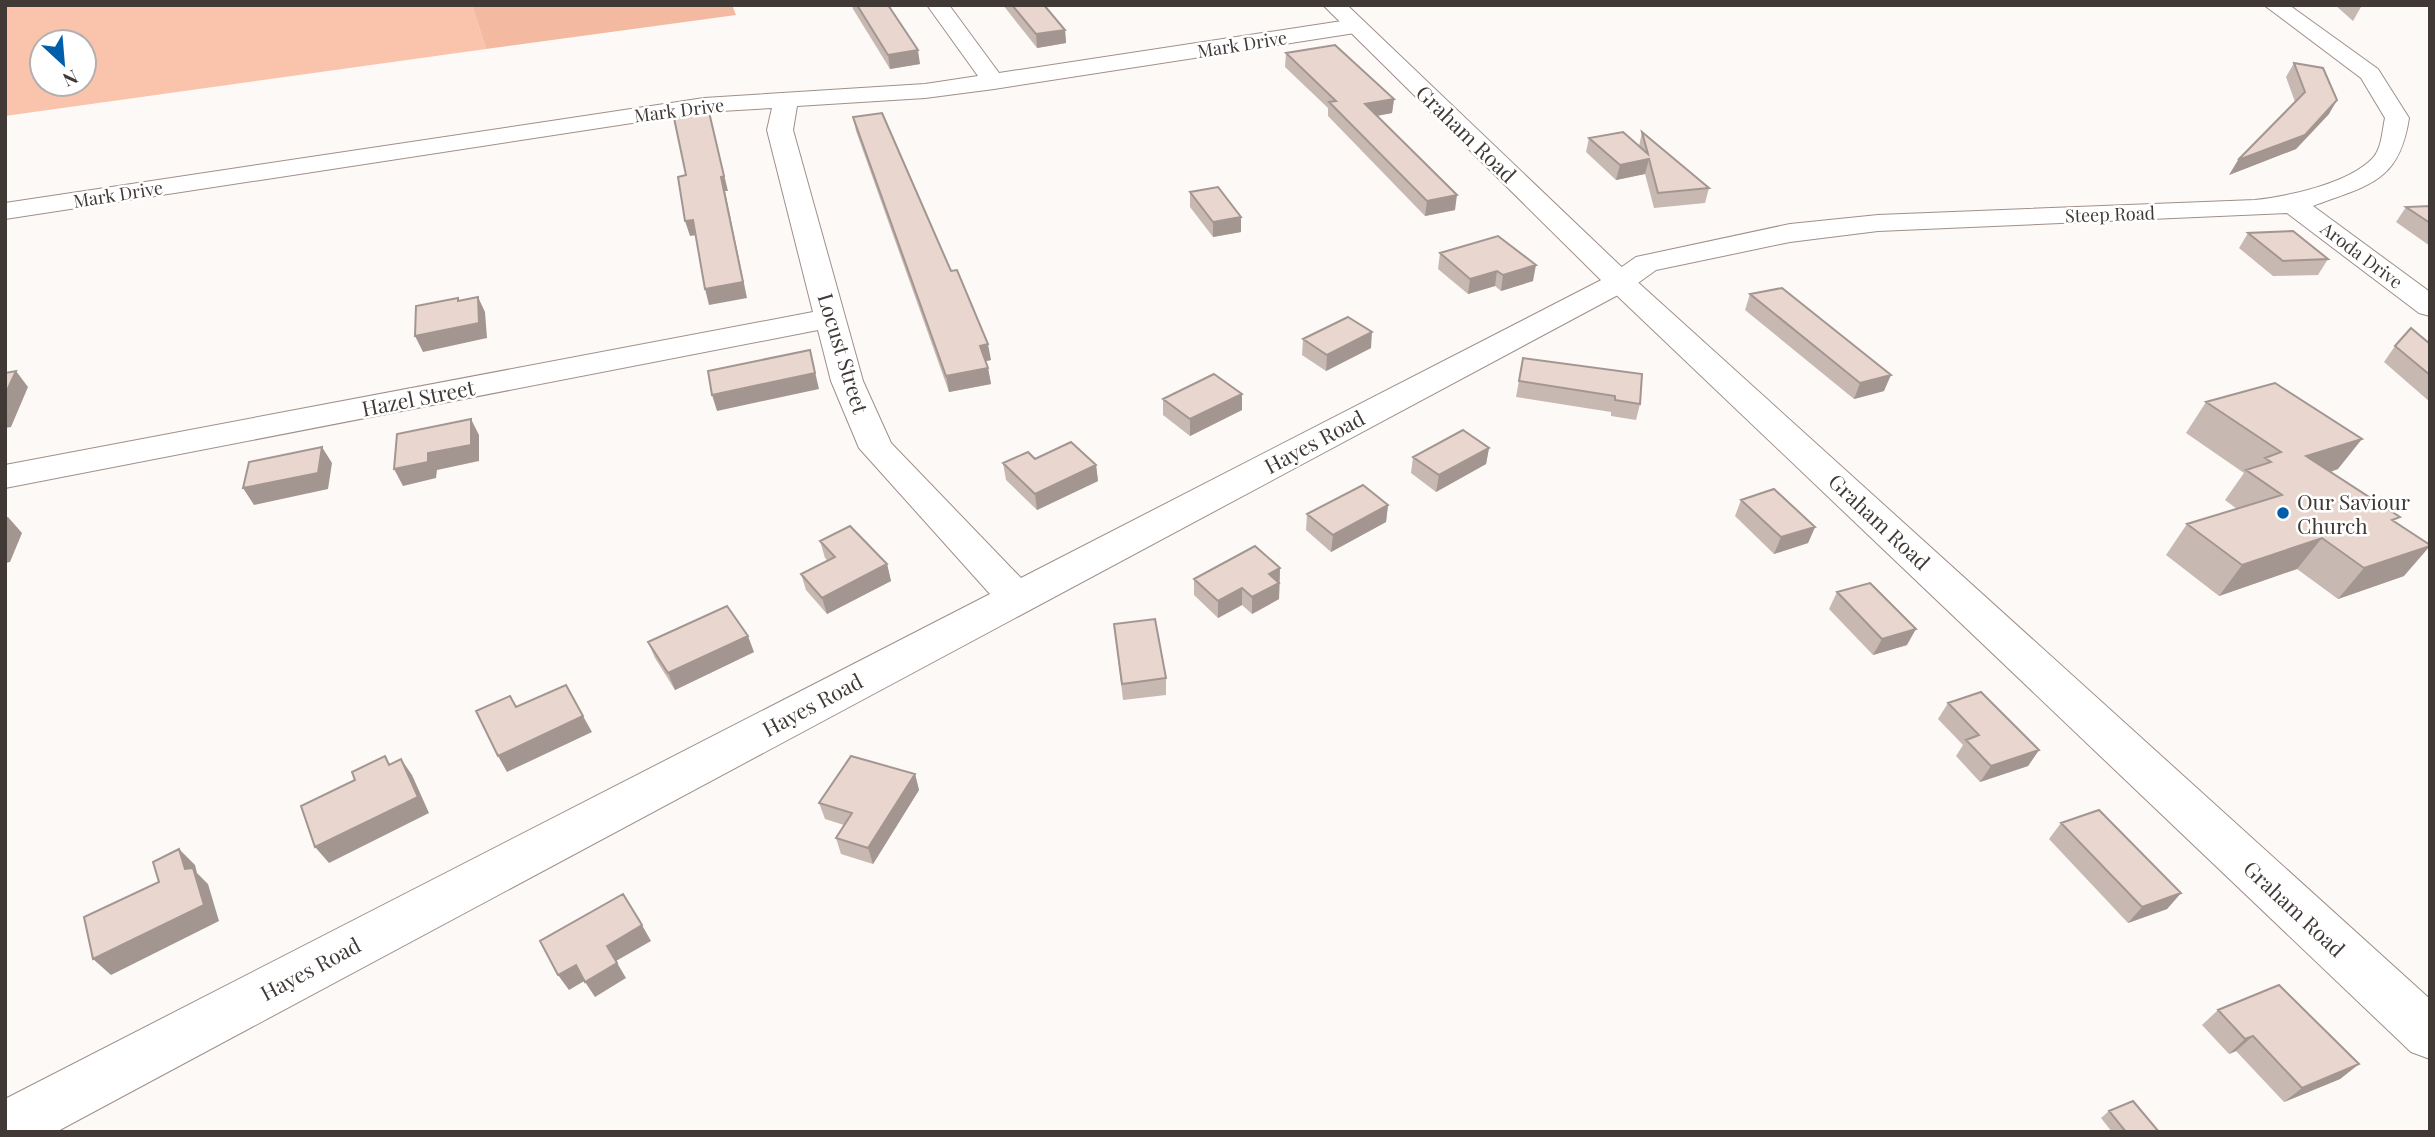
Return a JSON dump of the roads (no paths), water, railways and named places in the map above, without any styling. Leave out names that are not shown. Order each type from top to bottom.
[{"type":"street","points":[[938,5],[994,82]]},
{"type":"street","name":"Steep Road","points":[[1620,282],[1646,263],[1790,233],[1878,223],[2184,212],[2293,204],[2354,181],[2382,164],[2392,147],[2396,118],[2370,74],[2275,5]]},
{"type":"street","name":"Mark Drive","points":[[5,211],[704,104],[849,98],[994,82],[1344,16]]},
{"type":"street","name":"Graham Road","points":[[1344,16],[1620,282],[2430,1034]]},
{"type":"street","name":"Locust Street","points":[[786,100],[780,130],[847,381],[876,448],[1016,597]]},
{"type":"street","name":"Aroda Drive","points":[[2293,204],[2430,307]]},
{"type":"street","name":"Hayes Road","points":[[5,1129],[1620,282]]},
{"type":"street","name":"Hazel Street","points":[[5,477],[831,318]]},
{"type":"place","name":"Our Saviour Church","points":[[2283,513]]}]
